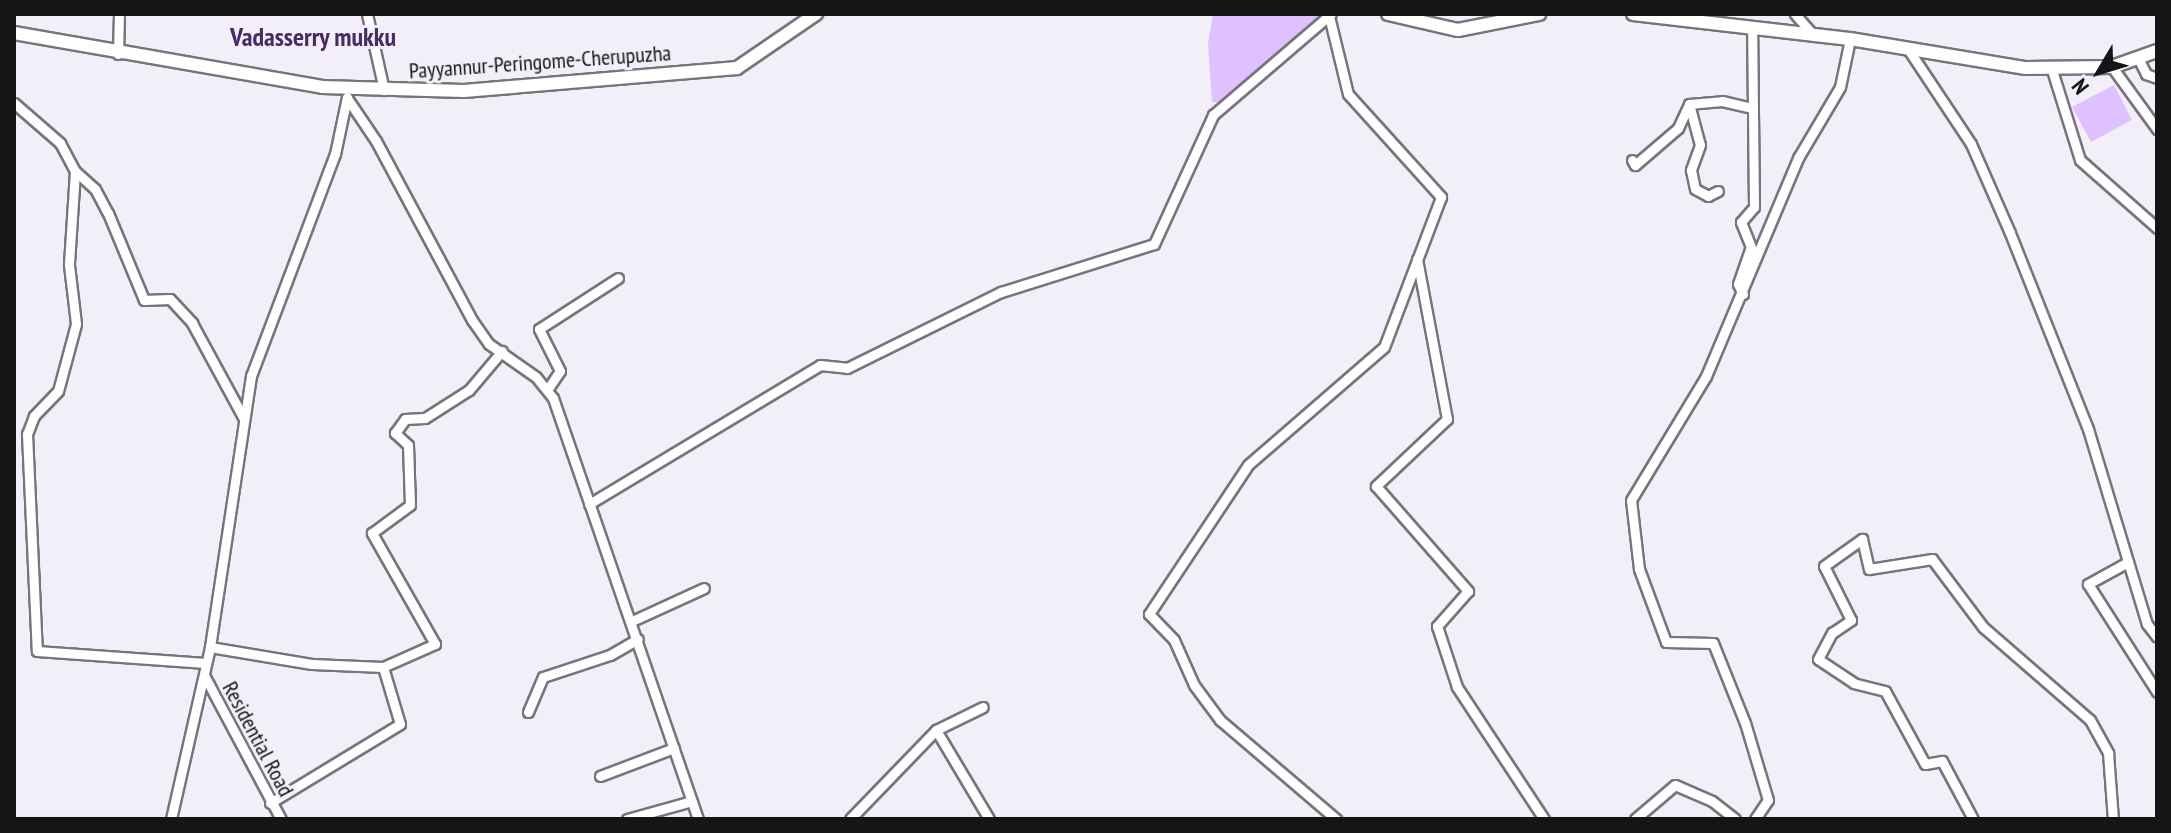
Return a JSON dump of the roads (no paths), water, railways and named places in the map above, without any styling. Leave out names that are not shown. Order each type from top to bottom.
[{"type":"main road","name":"Payyannur-Peringome-Cherupuzha","points":[[14,33],[348,94],[384,90],[464,91],[737,68],[816,14]]},
{"type":"main road","points":[[1388,14],[1458,30],[1539,14]]},
{"type":"main road","points":[[1633,14],[1850,39],[2052,70],[2112,67],[2139,60],[2157,51]]},
{"type":"street","points":[[118,54],[119,14]]},
{"type":"street","points":[[367,14],[384,90]]},
{"type":"street","points":[[1795,14],[1814,36]]},
{"type":"street","points":[[589,504],[820,365],[847,368],[1001,292],[1154,244],[1213,115],[1330,15],[1348,94],[1441,197],[1384,347],[1248,465],[1149,614],[1174,640],[1194,685],[1220,720],[1336,819]]},
{"type":"street","points":[[1743,294],[1738,284],[1751,247],[1741,222],[1754,207],[1749,107],[1752,28]]},
{"type":"street","points":[[1755,819],[1768,800],[1745,723],[1713,643],[1666,642],[1639,569],[1631,500],[1706,376],[1798,158],[1840,87],[1850,39]]},
{"type":"street","points":[[1908,49],[1971,144],[2010,233],[2088,429],[2147,624],[2157,637]]},
{"type":"street","points":[[2139,60],[2146,74],[2157,78]]},
{"type":"street","points":[[2112,67],[2157,129]]},
{"type":"street","points":[[2052,70],[2080,160],[2157,228]]},
{"type":"street","points":[[348,94],[472,320],[489,344],[502,351],[547,390],[561,414],[698,819]]},
{"type":"street","points":[[171,819],[210,647],[251,376],[335,154],[348,94]]},
{"type":"street","points":[[1689,104],[1722,101],[1749,107]]},
{"type":"street","points":[[14,103],[60,143],[75,171],[95,189],[117,230],[144,300],[170,299],[192,323],[243,417]]},
{"type":"street","points":[[1632,160],[1635,165],[1678,128],[1689,104]]},
{"type":"street","points":[[1689,104],[1700,145],[1691,170],[1695,189],[1708,196],[1718,191]]},
{"type":"street","points":[[75,171],[69,265],[76,324],[58,391],[34,416],[27,434],[37,651],[206,663]]},
{"type":"street","points":[[1417,258],[1447,419],[1376,486],[1468,591],[1437,626],[1449,663],[1460,695],[1544,819]]},
{"type":"street","points":[[547,390],[560,371],[539,329],[618,278]]},
{"type":"street","points":[[210,647],[312,664],[383,667],[435,644],[372,533],[410,505],[408,445],[395,433],[405,419],[425,418],[469,390],[502,351]]},
{"type":"street","points":[[1973,819],[1942,761],[1925,764],[1885,691],[1854,683],[1818,659],[1832,633],[1851,620],[1824,566],[1862,539],[1869,569],[1932,559],[1983,627],[2090,720],[2108,753],[2113,819]]},
{"type":"street","points":[[2128,562],[2088,584],[2157,692]]},
{"type":"street","points":[[632,621],[704,588]]},
{"type":"street","points":[[528,712],[543,677],[610,655],[638,639]]},
{"type":"street","points":[[270,803],[400,724],[383,667]]},
{"type":"street","name":"Residential Road","points":[[204,675],[281,819]]},
{"type":"street","points":[[850,819],[936,730],[983,707]]},
{"type":"street","points":[[936,730],[989,819]]},
{"type":"street","points":[[600,776],[674,748]]},
{"type":"street","points":[[1635,819],[1675,785],[1703,796],[1735,819]]},
{"type":"street","points":[[627,819],[692,801]]},
{"type":"district","name":"Vadasserry mukku","points":[[313,37]]}]
